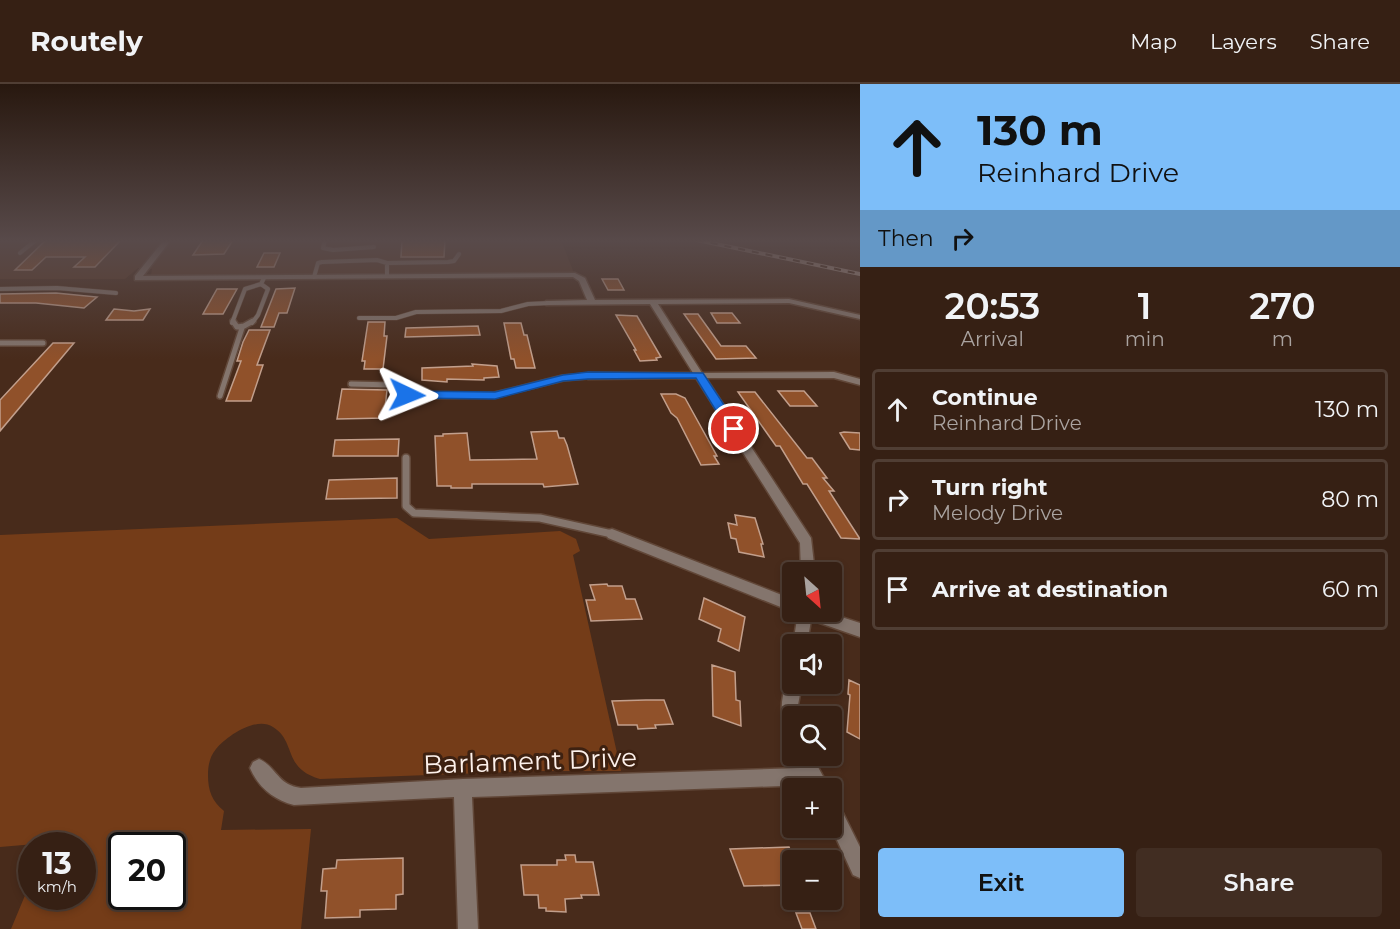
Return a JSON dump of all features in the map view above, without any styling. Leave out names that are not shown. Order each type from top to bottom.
[{"type":"street","points":[[197,279],[282,279]]},
{"type":"street","points":[[581,279],[592,303]]},
{"type":"street","points":[[549,303],[789,301],[860,317]]},
{"type":"street","points":[[653,303],[806,542],[807,562]]},
{"type":"street","points":[[588,376],[834,375],[860,382]]},
{"type":"street","points":[[612,534],[782,602]]},
{"type":"street","points":[[836,622],[860,630]]},
{"type":"street","name":"Barlament Drive","points":[[259,768],[280,792],[291,797],[463,788],[782,784]]},
{"type":"street","points":[[463,788],[468,929]]},
{"type":"street","points":[[842,830],[860,868]]},
{"type":"lane","points":[[262,281],[268,289],[256,321],[251,326],[242,328],[232,323],[245,289],[262,281]]},
{"type":"lane","points":[[0,289],[57,288],[116,293]]},
{"type":"lane","points":[[359,318],[396,318],[416,312],[501,311],[528,304],[549,303]]},
{"type":"lane","points":[[220,396],[242,328]]},
{"type":"lane","points":[[0,344],[43,343]]},
{"type":"lane","points":[[351,384],[394,385],[411,396],[495,395],[563,378],[588,376]]},
{"type":"lane","points":[[406,458],[406,506],[414,513],[540,518],[612,534]]},
{"type":"shaded area","points":[[397,518],[429,539],[560,531],[576,539],[580,551],[573,555],[621,771],[536,771],[320,779],[300,768],[285,740],[273,727],[258,724],[242,729],[234,733],[214,752],[208,768],[210,791],[216,803],[224,811],[221,830],[311,829],[301,929],[11,929],[19,910],[96,910],[96,832],[18,832],[18,845],[0,847],[0,535]]},
{"type":"building","points":[[602,279],[618,279],[624,290],[608,290]]},
{"type":"building","points":[[295,288],[287,313],[279,313],[274,327],[261,327],[276,289]]},
{"type":"building","points":[[217,289],[237,289],[223,314],[203,314]]},
{"type":"building","points":[[56,293],[97,297],[84,308],[36,303],[0,303],[0,294]]},
{"type":"building","points":[[114,309],[134,311],[150,309],[143,320],[106,320]]},
{"type":"building","points":[[711,313],[732,313],[740,323],[717,323]]},
{"type":"building","points":[[684,314],[698,314],[721,346],[746,346],[756,358],[716,359]]},
{"type":"building","points":[[616,315],[637,316],[661,357],[656,358],[657,360],[640,361]]},
{"type":"building","points":[[368,322],[385,322],[384,336],[387,336],[383,369],[364,369],[365,361],[362,361]]},
{"type":"building","points":[[504,323],[521,323],[524,335],[527,335],[535,368],[516,368],[514,359],[511,359]]},
{"type":"building","points":[[478,326],[480,335],[405,337],[406,328]]},
{"type":"building","points":[[249,330],[270,330],[257,365],[263,365],[251,401],[226,401],[241,361],[237,361],[243,342]]},
{"type":"building","points":[[53,343],[74,343],[0,431],[0,400]]},
{"type":"building","points":[[472,364],[497,366],[499,377],[484,378],[484,380],[447,379],[447,382],[422,380],[422,368],[473,366]]},
{"type":"building","points":[[342,389],[387,390],[384,418],[337,419]]},
{"type":"building","points":[[778,391],[804,391],[817,406],[790,406]]},
{"type":"building","points":[[738,392],[755,392],[807,458],[812,458],[827,478],[823,478],[834,491],[829,491],[860,539],[841,538],[807,484],[803,484],[780,446],[776,446]]},
{"type":"building","points":[[661,394],[676,394],[685,398],[717,456],[714,456],[719,464],[701,465],[677,418],[671,413]]},
{"type":"building","points":[[557,431],[559,438],[564,438],[567,445],[578,484],[544,487],[543,484],[472,484],[472,488],[437,486],[435,436],[467,433],[470,460],[537,459],[531,432]]},
{"type":"building","points":[[840,433],[860,433],[860,450],[850,449]]},
{"type":"building","points":[[399,439],[398,456],[333,456],[335,440]]},
{"type":"building","points":[[397,478],[397,498],[326,499],[329,480]]},
{"type":"building","points":[[735,515],[755,518],[763,544],[761,544],[764,557],[739,552],[736,539],[731,538],[728,523],[737,525]]},
{"type":"building","points":[[607,584],[608,586],[622,586],[626,599],[635,599],[642,619],[591,621],[586,600],[595,600],[590,585]]},
{"type":"building","points":[[704,598],[745,617],[739,651],[718,641],[721,629],[699,619]]},
{"type":"building","points":[[712,665],[735,672],[736,700],[740,701],[741,726],[713,716]]},
{"type":"building","points":[[849,680],[860,685],[860,739],[847,732]]},
{"type":"building","points":[[664,700],[673,724],[638,729],[637,725],[618,725],[612,701]]},
{"type":"building","points":[[789,847],[790,850],[782,850],[782,885],[744,886],[730,849]]},
{"type":"building","points":[[565,855],[575,855],[576,862],[593,862],[599,895],[581,895],[582,898],[565,899],[566,912],[546,911],[546,908],[539,908],[538,895],[524,895],[521,865],[557,865],[557,860],[566,860]]},
{"type":"building","points":[[403,858],[403,894],[396,895],[396,909],[360,910],[360,917],[325,918],[327,891],[321,891],[323,869],[336,868],[337,860]]},
{"type":"building","points":[[796,913],[810,913],[816,929],[802,929]]},
{"type":"route","points":[[407,395],[495,395],[563,378],[588,376],[699,375],[734,429]]}]
